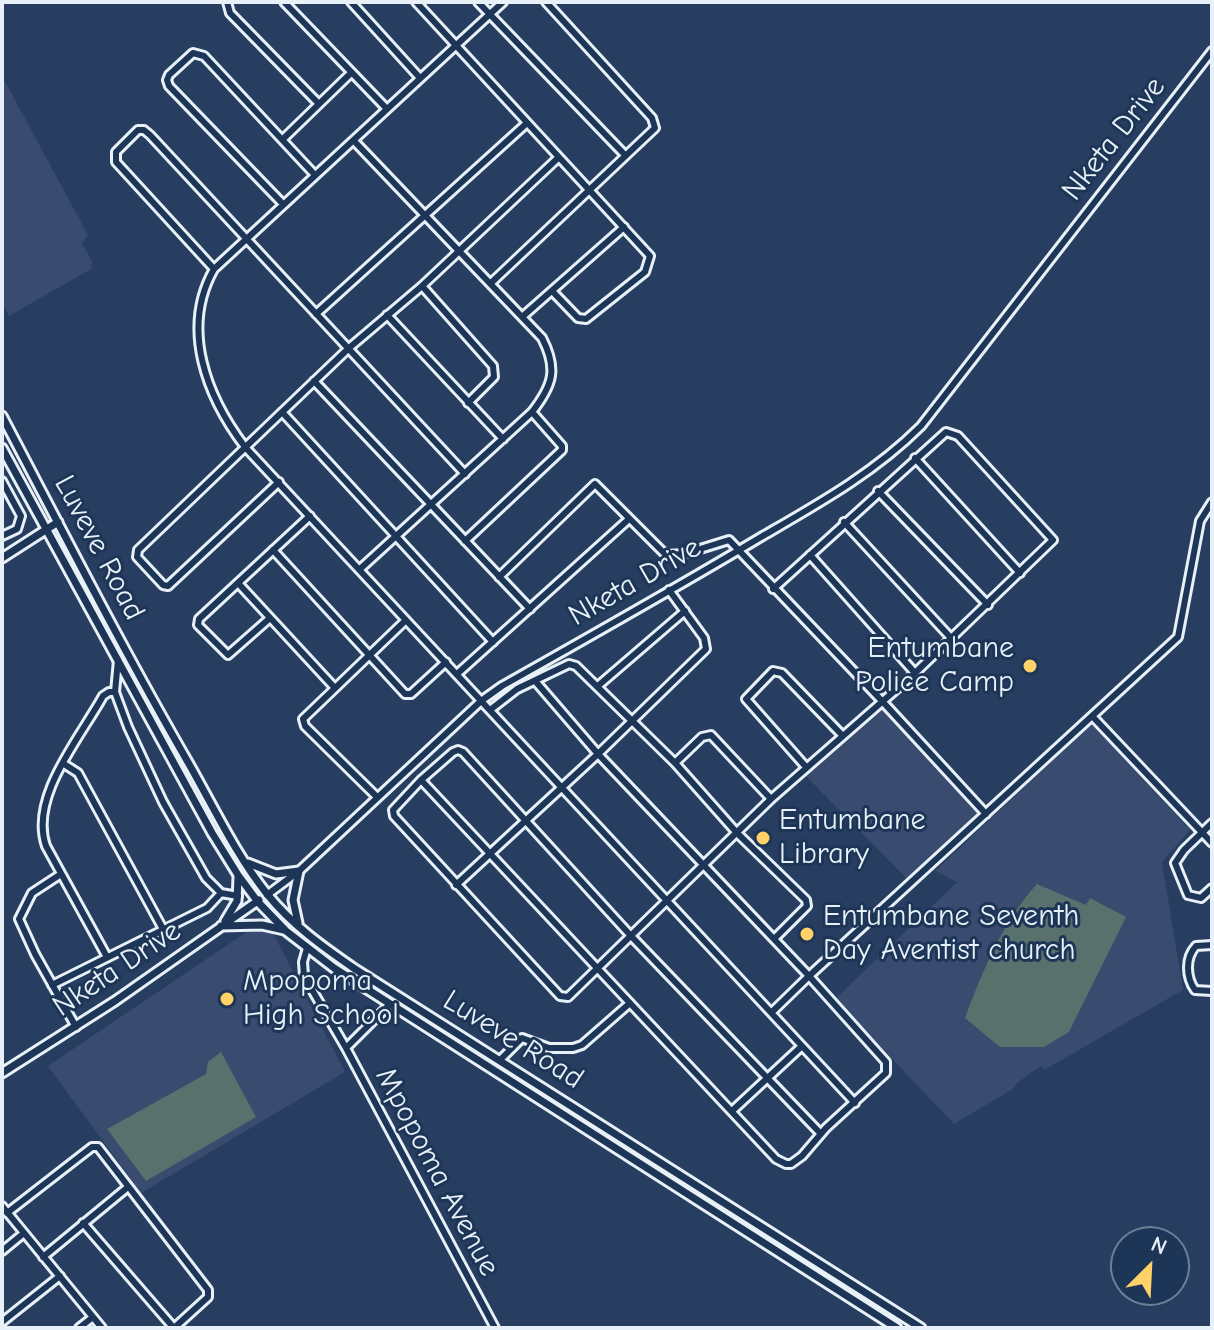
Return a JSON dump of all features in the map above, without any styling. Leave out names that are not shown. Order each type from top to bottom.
[{"type":"street","points":[[227,2],[230,13],[319,104]]},
{"type":"street","points":[[284,2],[386,108]]},
{"type":"street","points":[[351,2],[420,78]]},
{"type":"street","points":[[416,2],[650,256],[645,272],[586,319],[578,318],[553,292]]},
{"type":"street","points":[[478,2],[625,155]]},
{"type":"street","points":[[503,2],[214,269],[201,300],[200,358],[217,402],[245,447],[855,1103]]},
{"type":"street","points":[[491,283],[655,128],[653,120],[546,2]]},
{"type":"street","name":"Nketa Drive","points":[[2,1073],[76,1027],[299,871],[481,701],[502,686],[861,478],[921,426],[1212,51]]},
{"type":"street","points":[[282,203],[169,86],[169,75],[193,53],[200,53],[315,175]]},
{"type":"street","points":[[283,139],[351,73]]},
{"type":"street","points":[[316,314],[527,123]]},
{"type":"street","points":[[214,269],[116,162],[116,152],[138,130],[150,135],[465,474]]},
{"type":"street","points":[[354,141],[542,338],[553,368],[547,392],[532,412],[360,569]]},
{"type":"street","points":[[279,482],[168,586],[137,557],[138,550],[314,381],[422,286],[558,158]]},
{"type":"street","points":[[522,317],[624,227]]},
{"type":"street","points":[[422,286],[495,370],[494,377],[468,403]]},
{"type":"street","points":[[387,315],[503,439]]},
{"type":"street","points":[[314,381],[530,609]]},
{"type":"street","points":[[282,412],[493,642]]},
{"type":"street","points":[[465,541],[562,450],[562,446],[532,412]]},
{"type":"street","name":"Luveve Road","points":[[2,416],[171,734],[245,862],[267,895],[300,929],[355,969],[921,1328]]},
{"type":"street","points":[[773,589],[941,434],[950,432],[976,454],[1053,540],[915,673],[771,799],[704,867],[631,936],[572,994],[564,998],[394,816],[394,807],[458,750],[631,936],[821,1134]]},
{"type":"street","name":"Luveve Road","points":[[2,448],[238,875],[286,931],[390,1004],[883,1324],[897,1328]]},
{"type":"street","points":[[915,458],[1020,573]]},
{"type":"street","points":[[2,481],[21,516],[17,529],[2,536]]},
{"type":"street","points":[[499,577],[593,485],[598,485],[666,555],[684,554],[727,540],[986,814]]},
{"type":"street","points":[[878,491],[988,605]]},
{"type":"street","points":[[772,1012],[1178,637],[1200,521],[1212,502]]},
{"type":"street","points":[[270,618],[228,655],[200,627],[199,619],[310,516]]},
{"type":"street","points":[[457,674],[629,519]]},
{"type":"street","points":[[2,558],[58,522]]},
{"type":"street","points":[[844,522],[951,638]]},
{"type":"street","points":[[273,550],[406,695],[411,694],[446,662]]},
{"type":"street","points":[[810,555],[915,673]]},
{"type":"street","points":[[238,583],[334,687]]},
{"type":"street","points":[[456,885],[706,649],[704,638],[669,590]]},
{"type":"street","points":[[599,685],[685,611]]},
{"type":"street","points":[[377,797],[303,722],[305,716],[334,687],[406,620]]},
{"type":"street","points":[[118,660],[115,692],[168,811],[209,884],[221,893],[238,896]]},
{"type":"street","points":[[490,710],[517,689],[571,664],[599,685],[737,833],[807,902],[807,906],[774,939]]},
{"type":"street","points":[[806,767],[746,699],[773,671],[782,673],[842,735]]},
{"type":"street","points":[[421,780],[776,1159],[791,1164],[802,1156],[886,1073],[886,1062],[809,976],[598,754],[536,682]]},
{"type":"street","points":[[107,957],[46,846],[42,831],[46,796],[103,696],[115,692]]},
{"type":"street","points":[[1093,717],[1212,843]]},
{"type":"street","points":[[675,763],[702,737],[711,735],[771,799]]},
{"type":"street","points":[[64,764],[78,773],[163,929]]},
{"type":"street","points":[[1212,823],[1177,858],[1176,866],[1188,895],[1201,898],[1212,888]]},
{"type":"street","points":[[245,862],[276,874],[299,871],[293,906],[300,929]]},
{"type":"street","points":[[61,874],[32,893],[19,919],[76,1027]]},
{"type":"street","points":[[221,926],[234,908],[238,896],[238,875]]},
{"type":"street","points":[[52,985],[207,908],[221,893]]},
{"type":"street","points":[[221,926],[262,925],[286,931]]},
{"type":"street","points":[[1212,945],[1196,946],[1191,952],[1188,971],[1195,990],[1212,991]]},
{"type":"street","points":[[307,948],[303,962],[304,976],[346,1048]]},
{"type":"street","points":[[500,1060],[522,1038],[557,1049],[582,1045],[630,1003]]},
{"type":"street","name":"Mpopoma Avenue","points":[[390,1004],[346,1048],[495,1328]]},
{"type":"street","points":[[732,1111],[802,1046]]},
{"type":"street","points":[[7,1213],[94,1146],[98,1147],[208,1290],[208,1297],[170,1327],[83,1223]]},
{"type":"street","points":[[43,1257],[128,1187]]},
{"type":"street","points":[[2,1206],[102,1328]]},
{"type":"street","points":[[2,1251],[24,1233]]},
{"type":"street","points":[[2,1322],[60,1276]]},
{"type":"street","points":[[79,1328],[93,1317]]},
{"type":"shaded area","points":[[2,76],[88,235],[82,243],[92,261],[91,269],[9,316],[2,304]]},
{"type":"shaded area","points":[[882,703],[984,815],[910,882],[803,773]]},
{"type":"shaded area","points":[[1092,724],[1190,830],[1162,862],[1183,990],[1044,1070],[1041,1066],[1013,1089],[954,1124],[835,999],[957,882],[935,871]]},
{"type":"shaded area","name":"Mpopoma High School","points":[[251,929],[273,933],[345,1072],[141,1193],[48,1066]]},
{"type":"green space","points":[[1037,884],[1086,905],[1090,898],[1126,917],[1069,1032],[1044,1047],[1000,1047],[965,1018],[986,965],[1004,931]]},
{"type":"green space","points":[[221,1052],[256,1117],[146,1181],[107,1129],[206,1074],[208,1062]]},
{"type":"place","name":"Entumbane Police Camp","points":[[1030,666]]},
{"type":"place","name":"Entumbane Library","points":[[763,838]]},
{"type":"place","name":"Entumbane Seventh Day Aventist church","points":[[807,934]]},
{"type":"place","name":"Mpopoma High School","points":[[227,999]]}]
